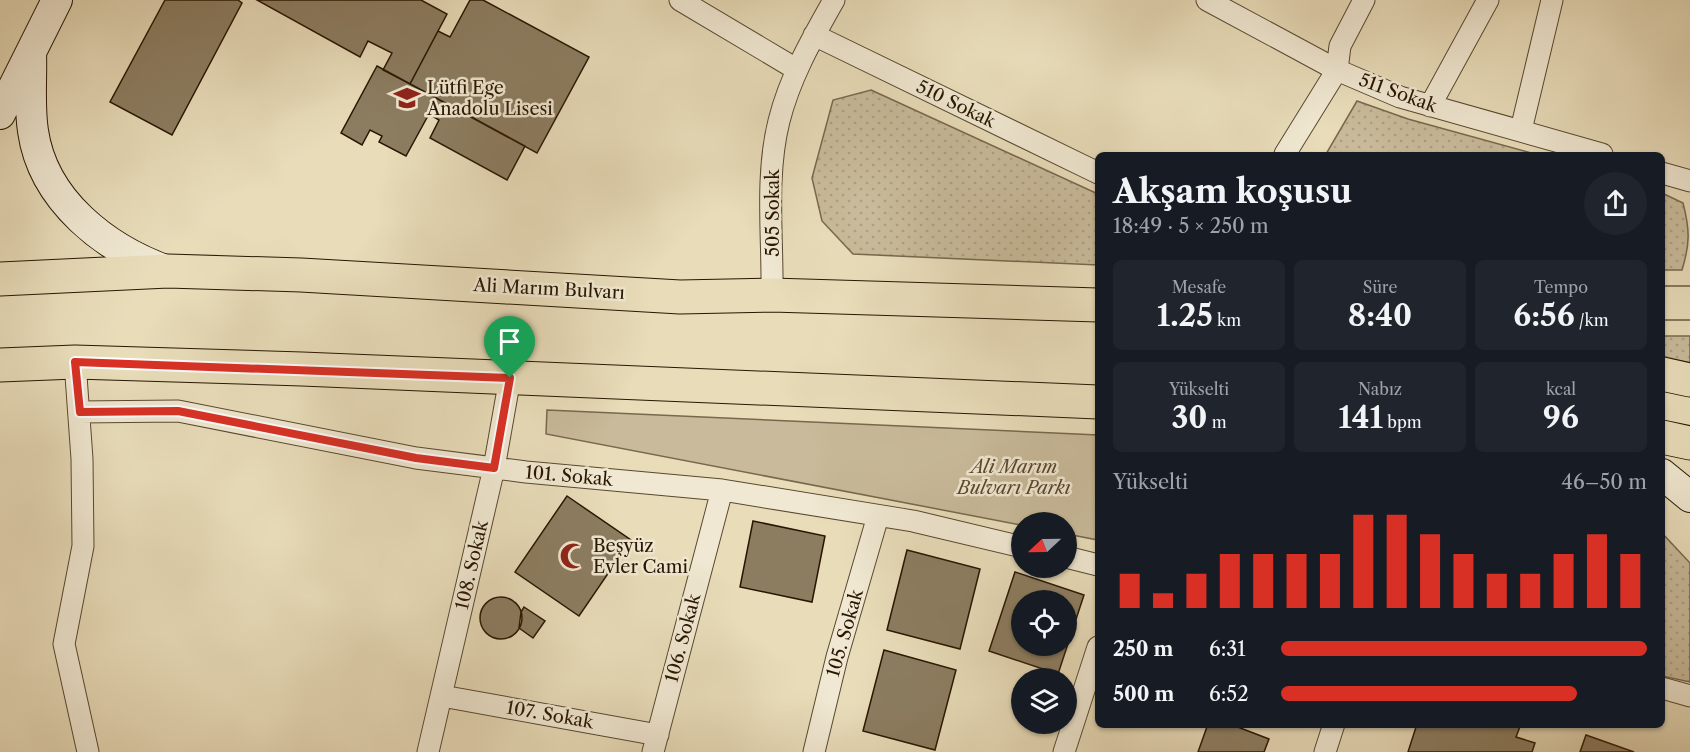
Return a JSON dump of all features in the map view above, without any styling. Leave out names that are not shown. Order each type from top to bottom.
[{"type":"main road","name":"Ali Marım Bulvarı","points":[[0,279],[168,271],[301,275],[680,297],[772,295],[1095,305]]},
{"type":"main road","points":[[1665,303],[1690,303]]},
{"type":"main road","points":[[0,365],[75,362],[1095,402]]},
{"type":"main road","points":[[1665,375],[1690,380]]},
{"type":"main road","points":[[1665,438],[1690,443]]},
{"type":"street","points":[[57,0],[31,52],[10,102],[33,129],[36,148],[51,178],[76,215],[98,236],[123,252],[168,271]]},
{"type":"street","points":[[680,0],[796,69]]},
{"type":"street","name":"505 Sokak","points":[[772,295],[770,187],[779,122],[796,69],[834,0]]},
{"type":"street","name":"511 Sokak","points":[[1207,0],[1337,70],[1400,98],[1595,152]]},
{"type":"street","points":[[1286,152],[1337,70],[1340,46],[1364,0]]},
{"type":"street","points":[[1430,106],[1488,0]]},
{"type":"street","points":[[1521,130],[1552,0]]},
{"type":"street","name":"510 Sokak","points":[[814,35],[1095,172]]},
{"type":"street","points":[[1665,174],[1690,181]]},
{"type":"street","points":[[75,362],[80,412],[83,546],[64,644],[88,752]]},
{"type":"street","name":"108. Sokak","points":[[428,752],[494,468],[510,378]]},
{"type":"street","name":"101. Sokak","points":[[80,412],[178,411],[416,458],[494,468],[722,490],[878,516],[1011,545]]},
{"type":"street","points":[[1665,476],[1690,497]]},
{"type":"street","name":"106. Sokak","points":[[655,743],[722,490]]},
{"type":"street","name":"105. Sokak","points":[[814,752],[837,657],[878,516]]},
{"type":"street","points":[[1077,560],[1095,564]]},
{"type":"street","points":[[1064,752],[1095,656]]},
{"type":"street","points":[[1665,689],[1690,696]]},
{"type":"street","name":"107. Sokak","points":[[442,696],[655,743]]},
{"type":"street","points":[[1325,752],[1333,728]]},
{"type":"green space","points":[[871,90],[1095,193],[1095,265],[853,254],[822,221],[812,178],[833,100]]},
{"type":"green space","points":[[1357,101],[1408,119],[1528,152],[1327,152]]},
{"type":"green space","points":[[1665,194],[1683,203],[1688,237],[1682,270],[1665,270]]},
{"type":"green space","points":[[1665,336],[1690,336],[1690,363],[1665,357]]},
{"type":"green space","name":"Ali Marım Bulvarı Parkı","points":[[547,410],[1095,435],[1095,539],[1077,536],[1077,512],[1011,512],[1011,523],[546,434]]},
{"type":"green space","points":[[1665,536],[1690,563],[1690,682],[1665,677]]},
{"type":"building","points":[[165,0],[238,0],[242,3],[172,135],[110,102]]},
{"type":"building","points":[[257,0],[421,0],[447,14],[410,84],[383,70],[392,53],[368,41],[360,57]]},
{"type":"building","points":[[470,0],[483,0],[589,57],[537,153],[410,84],[438,31],[450,37]]},
{"type":"building","points":[[377,66],[525,146],[507,180],[430,138],[439,120],[429,114],[406,156],[379,142],[382,136],[370,130],[362,145],[341,133]]},
{"type":"building","name":"Beşyüz Evler Cami","points":[[567,496],[631,540],[579,616],[515,572]]},
{"type":"building","points":[[753,521],[825,536],[812,602],[740,587]]},
{"type":"building","points":[[907,550],[980,569],[960,649],[887,630]]},
{"type":"building","points":[[1013,578],[1033,578],[1069,590],[1011,590],[1011,656],[1064,656],[1060,668],[1040,668],[989,651]]},
{"type":"building","points":[[1077,593],[1084,595],[1077,616]]},
{"type":"building","points":[[501,597],[516,603],[522,618],[516,633],[501,639],[486,633],[480,618],[486,603]]},
{"type":"building","points":[[524,607],[545,621],[533,638],[519,628]]},
{"type":"building","points":[[884,650],[956,670],[935,750],[863,731]]},
{"type":"building","points":[[1207,728],[1240,728],[1269,739],[1264,752],[1198,752]]},
{"type":"building","points":[[1416,728],[1519,728],[1516,737],[1535,743],[1532,752],[1408,752]]},
{"type":"building","points":[[1586,735],[1634,752],[1580,752]]},
{"type":"place","name":"Lütfi Ege Anadolu Lisesi","points":[[407,98]]},
{"type":"place","name":"Beşyüz Evler Cami","points":[[573,556]]},
{"type":"route","points":[[75,362],[302,369],[510,378],[494,468],[416,458],[178,411],[80,412],[75,362]]}]
